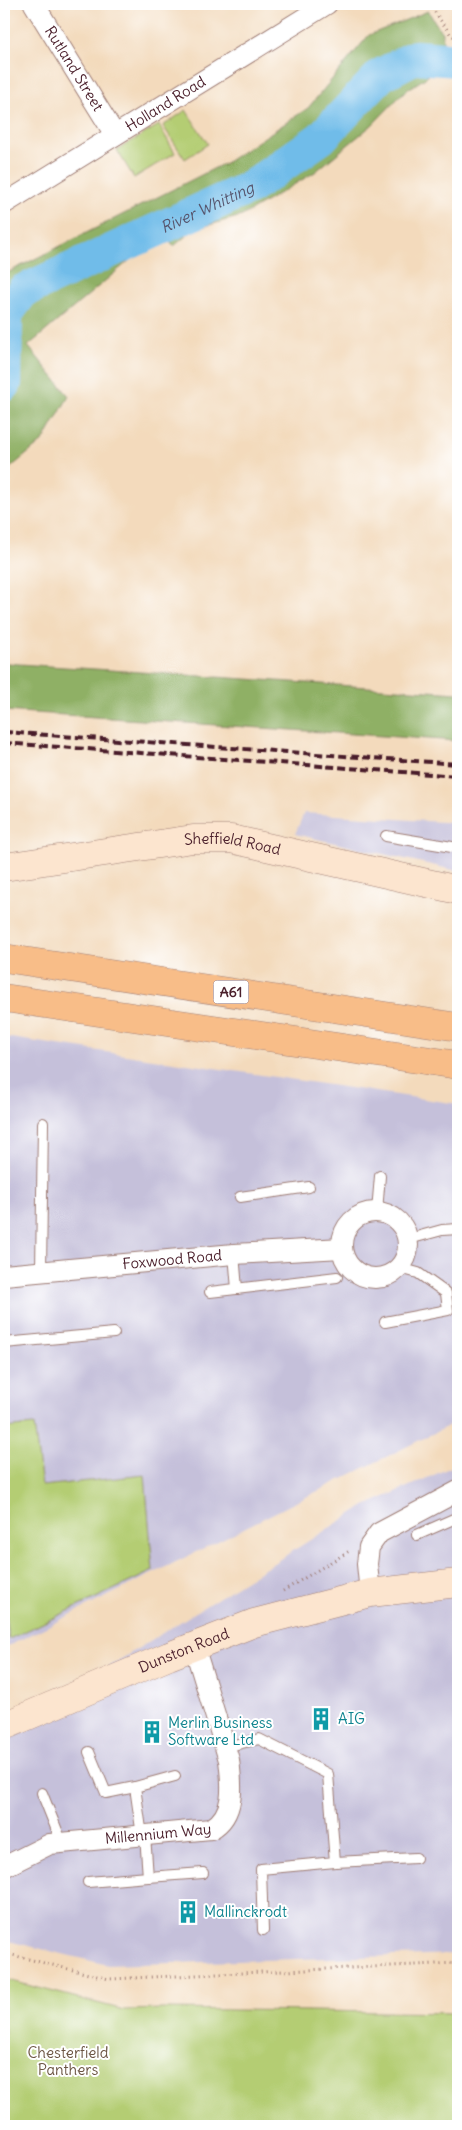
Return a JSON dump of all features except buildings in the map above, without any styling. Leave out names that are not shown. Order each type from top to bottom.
[{"type":"highway","name":"A61","points":[[4,958],[458,1027]]},
{"type":"highway","points":[[4,998],[458,1065]]},
{"type":"main road","name":"Sheffield Road","points":[[4,867],[193,838],[231,839],[458,890]]},
{"type":"main road","name":"Dunston Road","points":[[4,1726],[194,1646],[254,1624],[370,1593],[458,1583]]},
{"type":"street","name":"Rutland Street","points":[[34,4],[115,135]]},
{"type":"street","name":"Holland Road","points":[[4,204],[328,4]]},
{"type":"street","points":[[377,1211],[398,1219],[405,1228],[409,1239],[407,1254],[400,1268],[391,1275],[381,1278],[364,1276],[350,1268],[344,1258],[342,1248],[343,1236],[347,1226],[360,1215],[377,1211]]},
{"type":"street","name":"Foxwood Road","points":[[4,1275],[234,1254],[342,1248]]},
{"type":"street","points":[[370,1593],[367,1564],[369,1547],[379,1533],[458,1491]]},
{"type":"street","name":"Millennium Way","points":[[4,1867],[50,1844],[211,1829],[219,1825],[230,1804],[229,1760],[194,1646]]},
{"type":"lane","points":[[386,836],[458,848]]},
{"type":"lane","points":[[41,1271],[43,1123]]},
{"type":"lane","points":[[377,1211],[380,1176]]},
{"type":"lane","points":[[240,1198],[310,1187]]},
{"type":"lane","points":[[409,1239],[442,1230],[458,1229]]},
{"type":"lane","points":[[234,1254],[237,1289]]},
{"type":"lane","points":[[385,1322],[448,1310],[446,1293],[418,1273],[400,1268]]},
{"type":"lane","points":[[210,1292],[337,1277]]},
{"type":"lane","points":[[4,1343],[114,1332]]},
{"type":"lane","points":[[417,1535],[458,1517]]},
{"type":"lane","points":[[224,1747],[259,1739],[328,1774],[335,1862]]},
{"type":"lane","points":[[89,1752],[106,1793],[175,1776]]},
{"type":"lane","points":[[135,1786],[144,1835],[148,1877]]},
{"type":"lane","points":[[42,1793],[62,1843]]},
{"type":"lane","points":[[263,1930],[261,1869],[335,1862],[416,1858]]},
{"type":"lane","points":[[88,1882],[204,1873]]},
{"type":"path","points":[[429,4],[451,35],[458,40]]},
{"type":"path","points":[[278,1594],[379,1533]]},
{"type":"path","points":[[4,1953],[109,1979],[458,1963]]},
{"type":"shaded area","points":[[304,813],[458,823],[458,871],[295,834]]},
{"type":"shaded area","points":[[4,1037],[458,1104],[458,1421],[4,1648]]},
{"type":"shaded area","points":[[458,1464],[458,1954],[108,1965],[4,1940],[4,1733],[361,1508]]},
{"type":"green space","points":[[428,11],[442,33],[444,46],[428,76],[404,92],[372,125],[315,172],[242,216],[194,229],[174,246],[163,232],[28,346],[69,396],[44,440],[4,473],[5,274],[227,162],[308,108],[369,35]]},
{"type":"green space","points":[[186,110],[208,144],[185,159],[163,126]]},
{"type":"green space","points":[[159,125],[175,153],[134,178],[117,150]]},
{"type":"green space","points":[[4,663],[458,693],[458,741],[4,711]]},
{"type":"green space","points":[[34,1425],[42,1486],[145,1475],[153,1571],[9,1639],[4,1598],[4,1428]]},
{"type":"green space","name":"Chesterfield Panthers","points":[[4,1979],[124,2010],[458,2013],[458,2126],[4,2126]]},
{"type":"waterway","name":"River Whitting","points":[[4,385],[6,314],[23,291],[251,187],[321,138],[381,75],[415,57],[458,60]]},
{"type":"railway","points":[[4,732],[458,764]]},
{"type":"railway","points":[[4,743],[458,776]]},
{"type":"place","name":"AIG","points":[[321,1719]]},
{"type":"place","name":"Merlin Business Software Ltd","points":[[152,1732]]},
{"type":"place","name":"Mallinckrodt","points":[[188,1912]]}]
